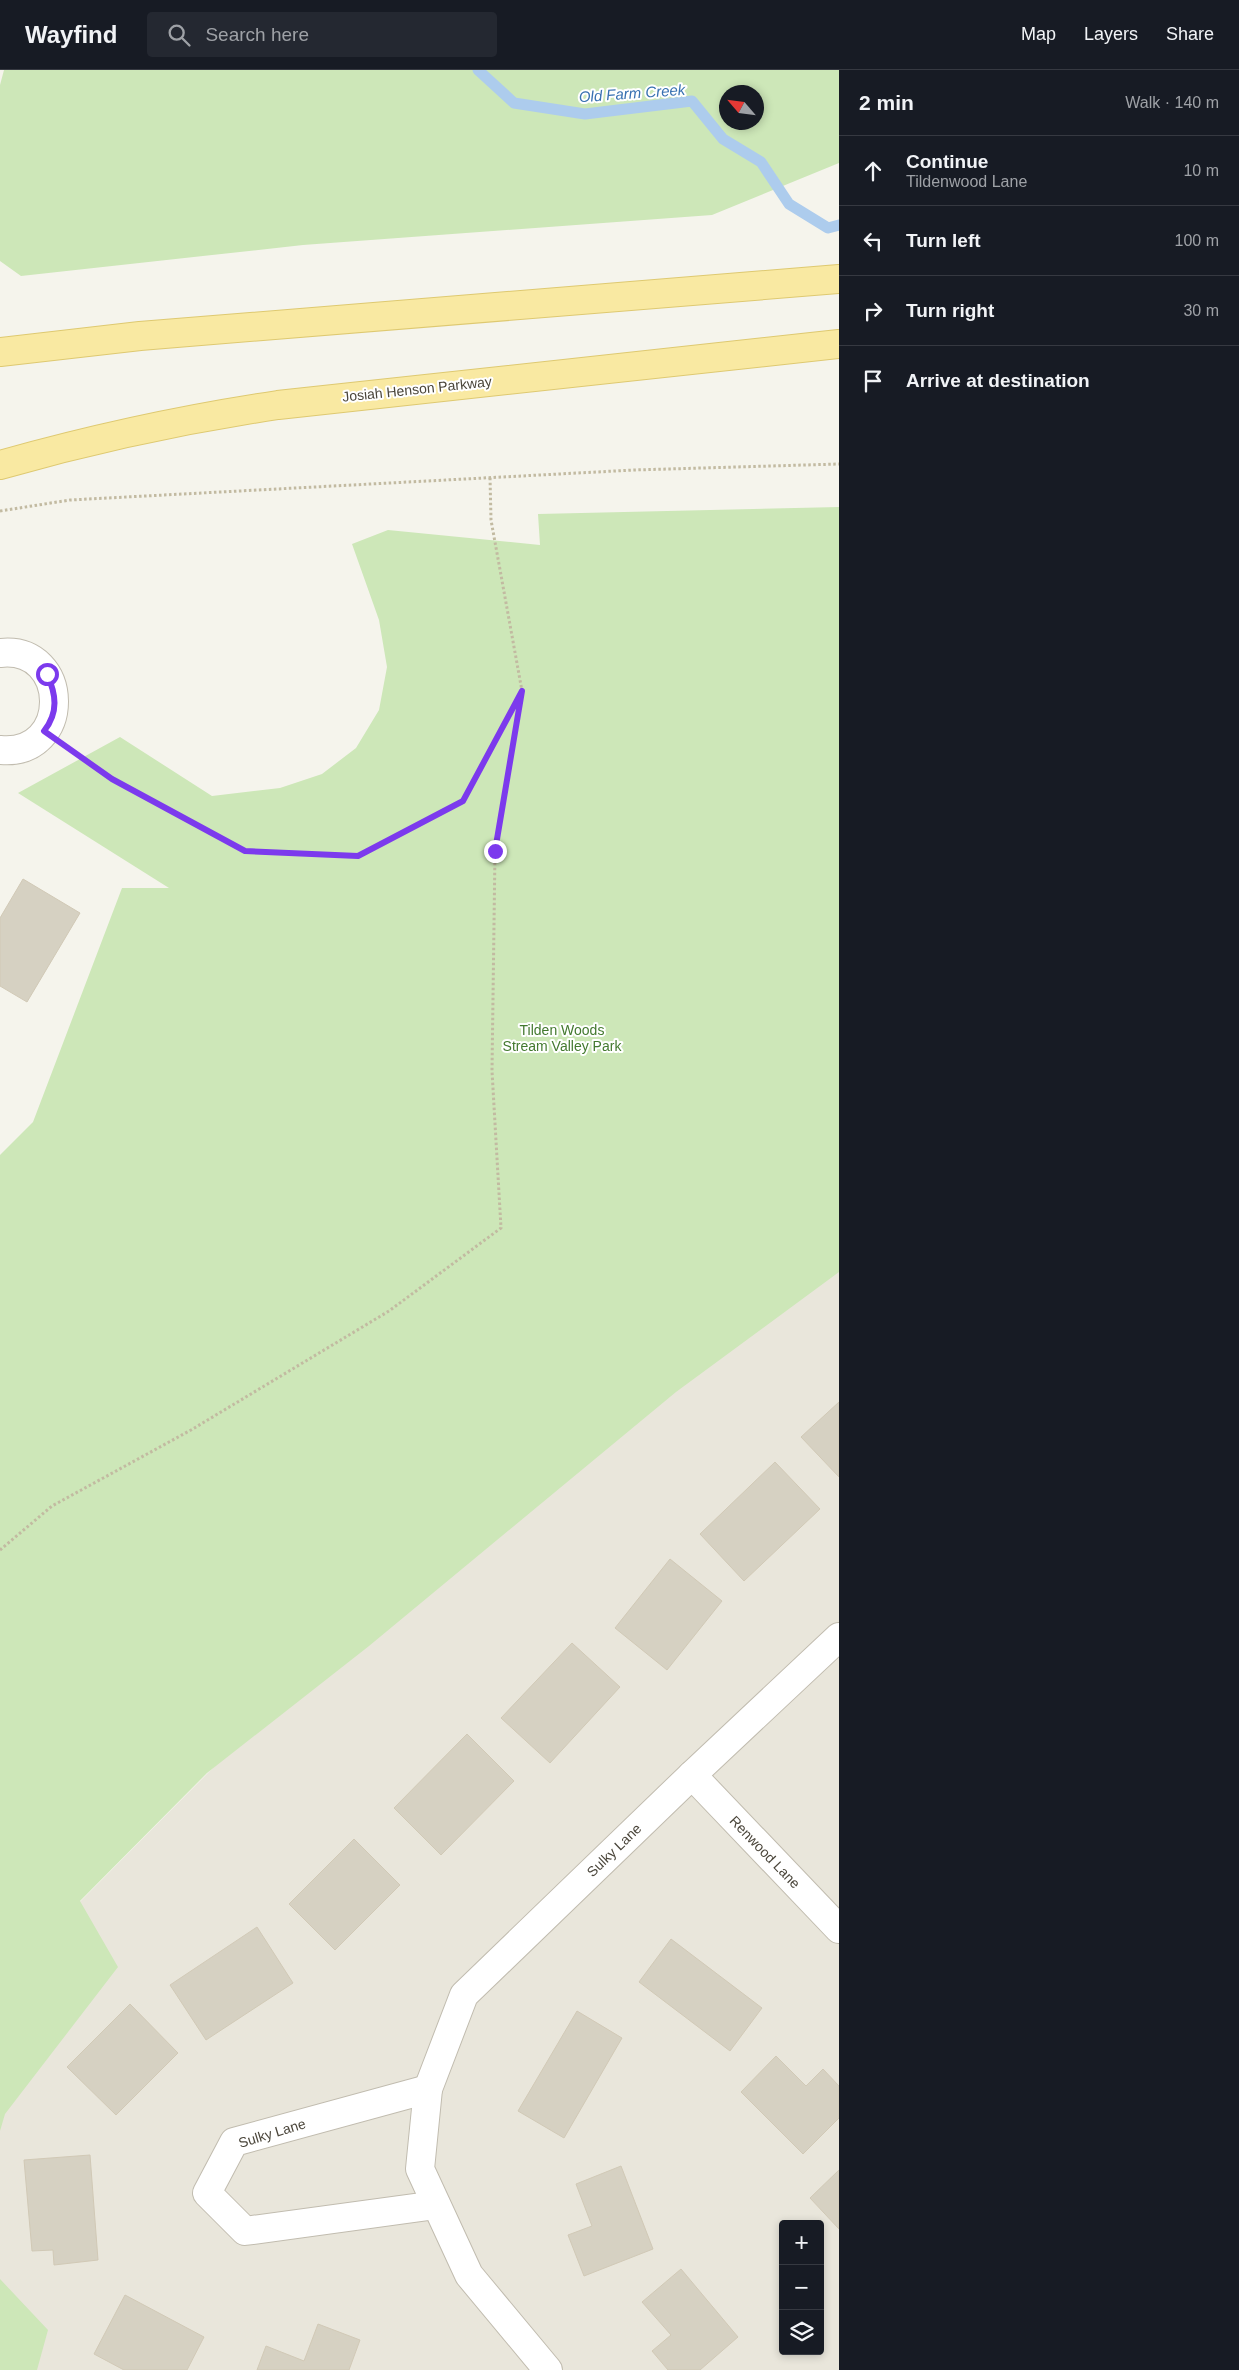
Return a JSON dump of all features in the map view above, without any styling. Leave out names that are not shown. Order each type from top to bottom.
[{"type":"main road","points":[[0,352],[140,336],[839,279]]},
{"type":"main road","name":"Josiah Henson Parkway","points":[[0,465],[122,433],[196,418],[278,405],[839,344]]},
{"type":"street","points":[[0,653],[20,654],[35,661],[47,674],[54,689],[56,706],[51,723],[41,737],[27,746],[10,751],[0,750]]},
{"type":"street","name":"Sulky Lane","points":[[548,2370],[469,2275],[420,2169],[428,2089],[464,1995],[692,1775],[839,1637]]},
{"type":"street","name":"Renwood Lane","points":[[692,1775],[839,1929]]},
{"type":"street","name":"Sulky Lane","points":[[428,2089],[234,2142],[207,2193],[245,2231],[436,2205]]},
{"type":"path","points":[[0,511],[70,500],[490,477],[839,464]]},
{"type":"path","points":[[0,1550],[52,1506],[191,1430],[389,1311],[501,1228],[492,1071],[495,851],[522,691],[490,520],[490,477]]},
{"type":"path","points":[[44,731],[112,779],[245,851],[358,856],[463,801],[522,691]]},
{"type":"shaded area","points":[[839,1265],[839,2370],[0,2370],[0,1999],[39,1943],[666,1312]]},
{"type":"green space","points":[[4,70],[839,70],[839,163],[712,215],[303,245],[21,276],[0,261],[0,85]]},
{"type":"green space","name":"Tilden Woods Stream Valley Park","points":[[839,507],[839,1272],[676,1392],[369,1646],[207,1773],[80,1901],[118,1967],[5,2114],[0,2131],[0,1155],[33,1122],[122,888],[169,888],[18,793],[120,737],[212,796],[280,788],[322,774],[356,748],[379,710],[387,667],[379,620],[352,544],[388,530],[540,545],[538,514]]},
{"type":"green space","points":[[0,2279],[48,2330],[37,2370],[0,2370]]},
{"type":"building","points":[[23,879],[80,913],[27,1002],[0,986],[0,918]]},
{"type":"building","points":[[839,1402],[839,1477],[801,1437]]},
{"type":"building","points":[[775,1462],[820,1509],[744,1581],[700,1534]]},
{"type":"building","points":[[670,1559],[722,1601],[667,1670],[615,1628]]},
{"type":"building","points":[[572,1643],[620,1687],[550,1763],[501,1718]]},
{"type":"building","points":[[467,1734],[514,1781],[441,1855],[394,1808]]},
{"type":"building","points":[[354,1839],[400,1885],[335,1950],[289,1904]]},
{"type":"building","points":[[257,1927],[293,1983],[206,2040],[170,1985]]},
{"type":"building","points":[[671,1939],[762,2008],[730,2051],[639,1982]]},
{"type":"building","points":[[130,2004],[178,2053],[116,2115],[67,2067]]},
{"type":"building","points":[[577,2011],[622,2038],[564,2138],[518,2111]]},
{"type":"building","points":[[776,2056],[806,2086],[823,2069],[839,2086],[839,2118],[803,2154],[741,2092]]},
{"type":"building","points":[[90,2155],[98,2260],[54,2265],[53,2250],[32,2251],[24,2160]]},
{"type":"building","points":[[621,2166],[653,2249],[584,2276],[568,2235],[592,2226],[576,2184]]},
{"type":"building","points":[[839,2170],[839,2229],[810,2198]]},
{"type":"building","points":[[681,2269],[738,2337],[700,2370],[668,2370],[652,2351],[671,2335],[642,2302]]},
{"type":"building","points":[[125,2295],[204,2337],[187,2370],[124,2370],[94,2354]]},
{"type":"building","points":[[318,2324],[360,2340],[349,2370],[257,2370],[266,2346],[304,2361]]},
{"type":"waterway","name":"Old Farm Creek","points":[[478,70],[514,103],[585,114],[692,101],[723,139],[761,162],[789,204],[828,228],[839,225]]},
{"type":"route","points":[[47,674],[54,689],[56,706],[51,723],[44,731],[112,779],[245,851],[358,856],[463,801],[522,691],[495,851]]}]
